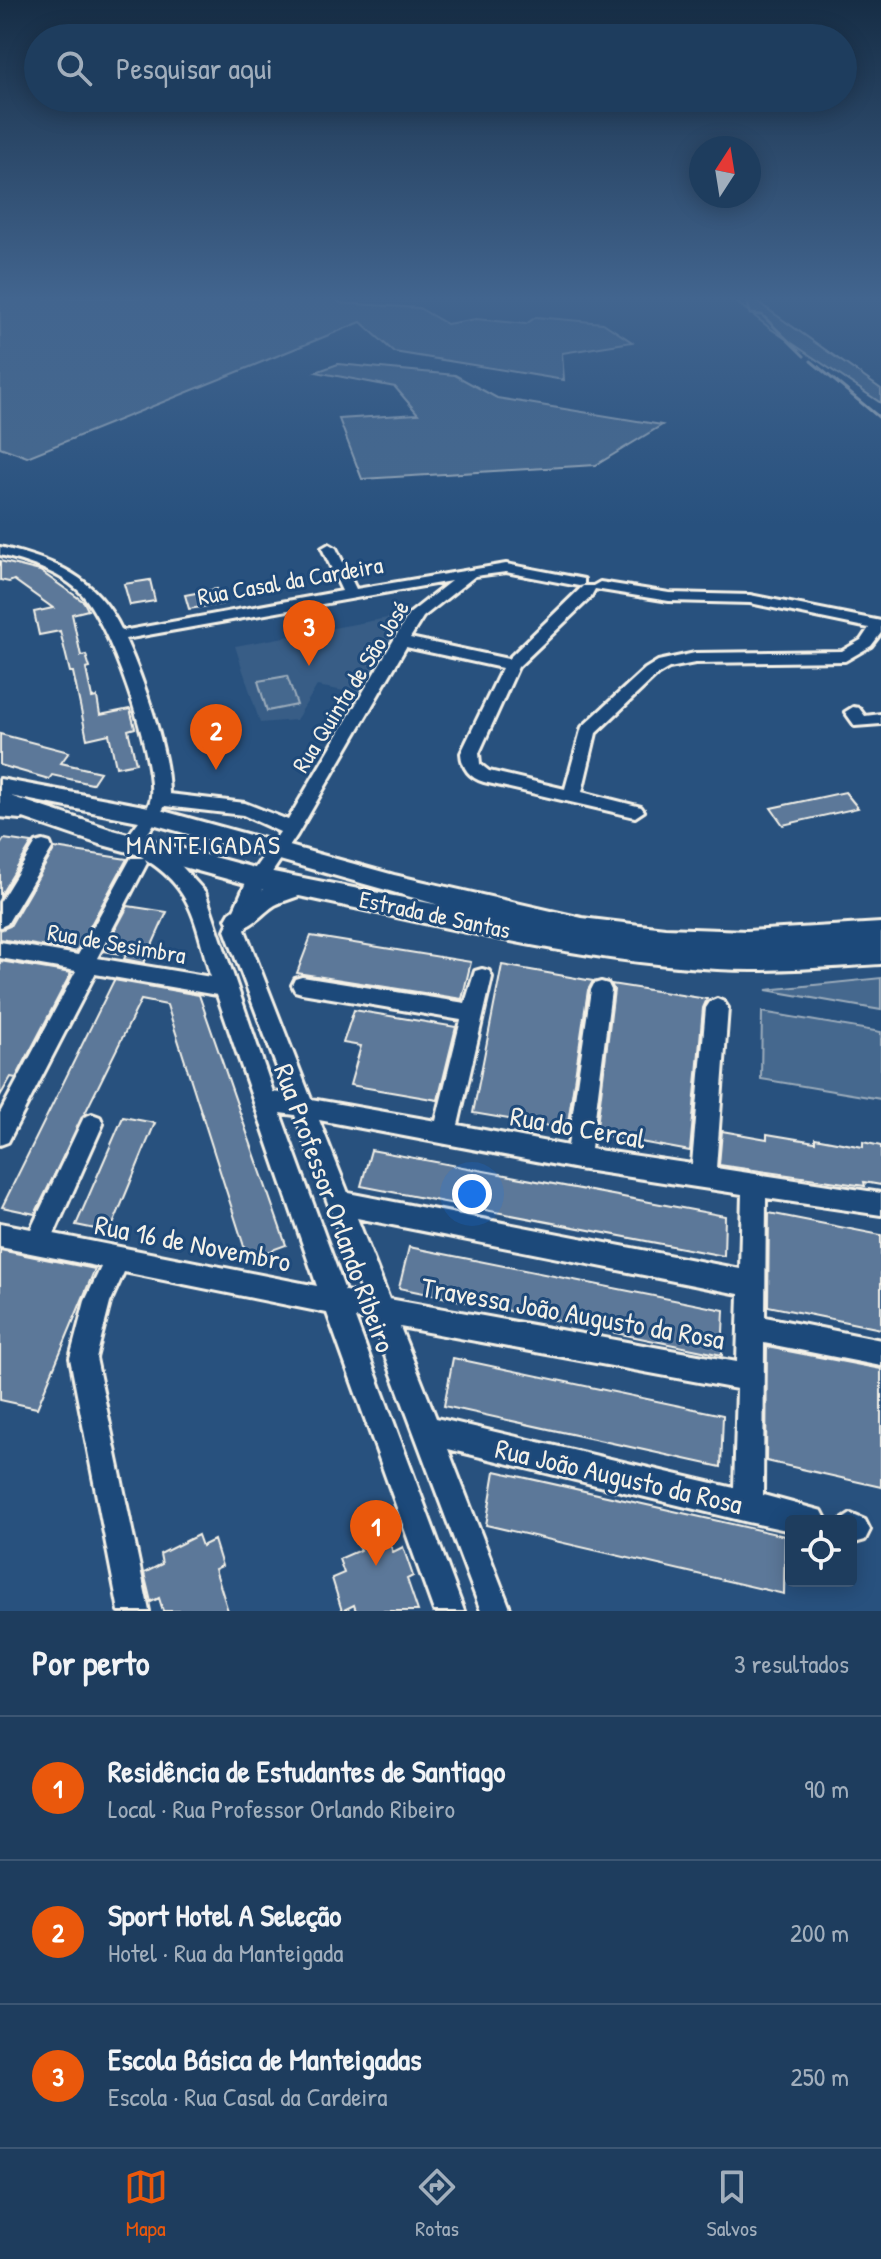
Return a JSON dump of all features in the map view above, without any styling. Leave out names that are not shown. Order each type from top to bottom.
[{"type":"main road","name":"Estrada de Santas","points":[[0,785],[154,808],[284,839],[394,885],[582,928],[665,938],[747,941],[881,933]]},
{"type":"main road","name":"Estrada de Santas","points":[[0,801],[46,816],[138,855],[556,940],[654,954],[782,959],[881,953]]},
{"type":"main road","points":[[239,919],[266,898],[300,886]]},
{"type":"street","points":[[329,548],[351,594]]},
{"type":"street","points":[[0,551],[45,565],[83,586],[105,611],[117,636],[160,777],[154,808],[138,832],[138,855],[87,964],[0,1135]]},
{"type":"street","points":[[471,572],[506,568],[589,586],[669,597],[750,599],[880,626],[866,643],[845,656],[695,658],[664,664],[651,672],[588,731],[572,796]]},
{"type":"street","name":"Rua Casal da Cardeira","points":[[117,636],[471,572]]},
{"type":"street","name":"Rua Quinta de São José","points":[[258,878],[417,614],[471,572]]},
{"type":"street","points":[[589,586],[585,595],[511,665],[469,761],[474,770],[484,776],[635,811]]},
{"type":"street","points":[[401,641],[511,665]]},
{"type":"street","points":[[853,712],[861,722],[881,719]]},
{"type":"street","points":[[0,919],[43,848]]},
{"type":"street","name":"Rua Professor Orlando Ribeiro","points":[[138,855],[168,864],[195,892],[225,988],[449,1611]]},
{"type":"street","points":[[239,919],[258,878]]},
{"type":"street","name":"Rua Professor Orlando Ribeiro","points":[[239,919],[236,936],[496,1611]]},
{"type":"street","name":"Rua de Sesimbra","points":[[0,950],[225,988]]},
{"type":"street","points":[[445,1133],[482,977]]},
{"type":"street","points":[[302,985],[473,1013]]},
{"type":"street","points":[[578,1158],[601,990]]},
{"type":"street","points":[[703,1178],[717,1008]]},
{"type":"street","name":"Rua do Cercal","points":[[265,1100],[578,1158],[881,1204]]},
{"type":"street","points":[[38,1242],[92,1124]]},
{"type":"street","points":[[748,1508],[754,1186]]},
{"type":"street","points":[[341,1203],[752,1284]]},
{"type":"street","name":"Rua 16 de Novembro","points":[[0,1235],[336,1302]]},
{"type":"street","points":[[118,1258],[98,1301],[83,1358],[134,1611]]},
{"type":"street","name":"Travessa João Augusto da Rosa","points":[[336,1302],[750,1378]]},
{"type":"street","points":[[751,1327],[881,1353]]},
{"type":"street","name":"Rua João Augusto da Rosa","points":[[427,1430],[785,1516]]},
{"type":"lane","points":[[0,812],[46,816]]},
{"type":"shaded area","points":[[0,373],[234,373],[27,457],[0,447]]},
{"type":"shaded area","points":[[322,373],[455,375],[497,398],[662,425],[596,465],[362,479],[339,419],[418,414],[395,387]]},
{"type":"shaded area","points":[[523,373],[563,373],[564,380]]},
{"type":"shaded area","points":[[837,373],[859,373],[881,389],[881,403]]},
{"type":"shaded area","points":[[398,616],[402,623],[360,694],[317,686],[296,720],[260,723],[235,646]]},
{"type":"shaded area","points":[[287,676],[297,705],[267,711],[258,681]]},
{"type":"shaded area","points":[[881,978],[881,1010],[766,990]]},
{"type":"shaded area","points":[[762,1012],[881,1032],[881,1099],[761,1079]]},
{"type":"building","points":[[0,561],[40,571],[84,602],[88,610],[72,614],[81,656],[86,655],[90,668],[86,669],[92,698],[97,697],[100,715],[130,709],[135,728],[128,730],[136,763],[116,767],[109,734],[87,739],[73,672],[70,672],[60,631],[39,635],[34,612],[53,608],[14,580],[0,580]]},
{"type":"building","points":[[150,580],[155,601],[130,605],[124,584]]},
{"type":"building","points":[[217,589],[222,604],[189,609],[185,595]]},
{"type":"building","points":[[0,734],[69,752],[61,763],[100,772],[92,784],[52,775],[49,779],[0,765]]},
{"type":"building","points":[[845,792],[858,808],[783,825],[771,808]]},
{"type":"building","points":[[4,839],[32,843],[0,896],[0,845]]},
{"type":"building","points":[[55,848],[127,859],[76,952],[0,939],[0,930],[10,926]]},
{"type":"building","points":[[128,906],[167,912],[144,963],[124,959],[126,955],[104,951]]},
{"type":"building","points":[[311,936],[471,962],[462,999],[297,973]]},
{"type":"building","points":[[0,961],[71,973],[16,1078],[11,1077],[0,1096]]},
{"type":"building","points":[[502,965],[593,981],[588,990],[567,1129],[473,1113]]},
{"type":"building","points":[[114,980],[199,995],[286,1245],[248,1259],[167,1005],[141,1000],[35,1214],[2,1207]]},
{"type":"building","points":[[611,984],[707,999],[703,1008],[690,1151],[596,1134],[614,990]]},
{"type":"building","points":[[354,1010],[456,1027],[438,1100],[350,1085],[361,1046],[343,1043]]},
{"type":"building","points":[[123,1117],[155,1123],[110,1232],[76,1225]]},
{"type":"building","points":[[722,1131],[767,1139],[767,1134],[815,1142],[815,1138],[863,1147],[863,1142],[881,1146],[881,1185],[864,1182],[865,1186],[719,1165]]},
{"type":"building","points":[[371,1150],[725,1216],[724,1256],[361,1186]]},
{"type":"building","points":[[769,1213],[881,1235],[881,1329],[768,1306]]},
{"type":"building","points":[[409,1247],[724,1310],[722,1355],[399,1288]]},
{"type":"building","points":[[0,1250],[95,1269],[37,1408],[0,1400]]},
{"type":"building","points":[[767,1347],[881,1369],[881,1487],[766,1461]]},
{"type":"building","points":[[453,1358],[723,1415],[721,1467],[444,1406]]},
{"type":"building","points":[[495,1471],[785,1536],[784,1594],[486,1525]]},
{"type":"building","points":[[378,1525],[383,1539],[387,1537],[393,1552],[403,1547],[413,1576],[407,1579],[418,1611],[356,1611],[354,1605],[342,1611],[332,1578],[344,1573],[339,1559],[360,1550],[355,1536]]},
{"type":"building","points":[[198,1535],[202,1546],[214,1540],[222,1566],[215,1569],[228,1611],[163,1611],[159,1598],[151,1602],[144,1573],[162,1564],[160,1554]]},
{"type":"waterway","points":[[826,373],[881,419]]},
{"type":"place","name":"Escola Básica de Manteigadas","points":[[309,666]]},
{"type":"place","name":"Sport Hotel A Seleção","points":[[216,770]]},
{"type":"place","name":"Residência de Estudantes de Santiago","points":[[376,1566]]},
{"type":"district","name":"MANTEIGADAS","points":[[204,844]]}]
